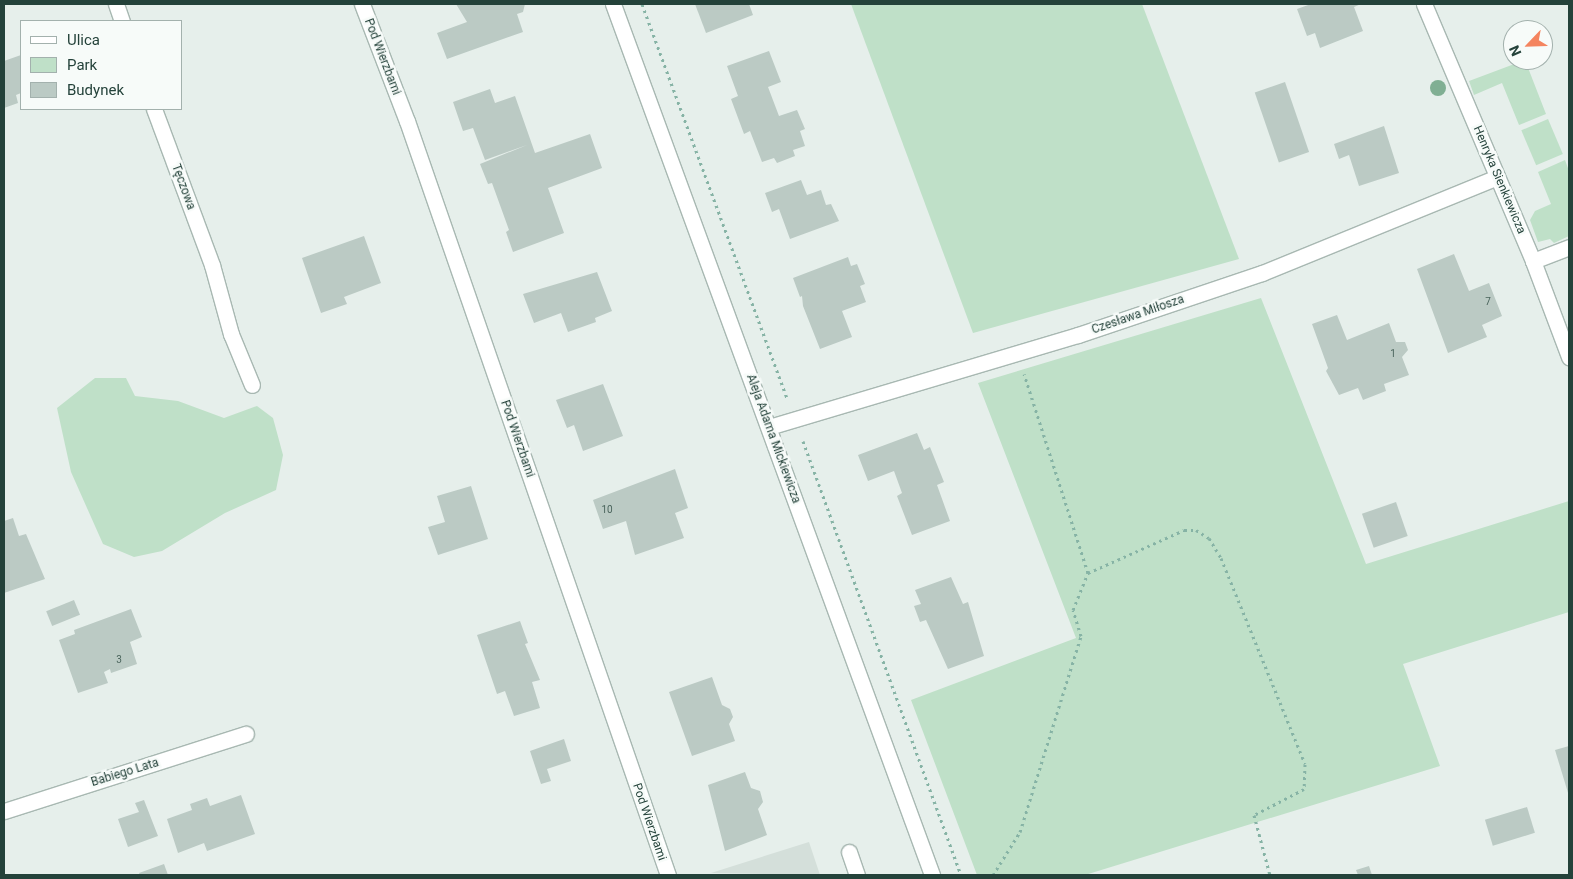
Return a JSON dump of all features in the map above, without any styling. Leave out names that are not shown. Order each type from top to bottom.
[{"type":"street","points":[[116,4],[122,20]]},
{"type":"street","name":"Pod Wierzbami","points":[[362,4],[413,139],[668,875]]},
{"type":"street","name":"Aleja Adama Mickiewicza","points":[[613,4],[932,875]]},
{"type":"street","name":"Henryka Sienkiewicza","points":[[1424,4],[1533,261],[1569,357]]},
{"type":"street","name":"Tęczowa","points":[[154,110],[212,265],[231,334],[252,385]]},
{"type":"street","name":"Czesława Miłosza","points":[[769,427],[1017,353],[1262,273],[1497,177]]},
{"type":"street","points":[[1533,261],[1569,247]]},
{"type":"street","name":"Babiego Lata","points":[[4,811],[246,734]]},
{"type":"street","points":[[849,852],[857,875]]},
{"type":"path","points":[[642,4],[961,875]]},
{"type":"path","points":[[993,875],[1020,832],[1080,636],[1074,610],[1088,573],[1017,353]]},
{"type":"path","points":[[1088,573],[1184,530],[1196,530],[1209,538],[1221,558],[1304,764],[1304,789],[1254,814],[1270,875]]},
{"type":"shaded area","points":[[809,842],[820,875],[711,873]]},
{"type":"green space","points":[[851,4],[1142,4],[1239,259],[973,333]]},
{"type":"green space","points":[[1503,68],[1503,70],[1529,70],[1546,114],[1519,125],[1502,83],[1474,95],[1469,81]]},
{"type":"green space","points":[[1548,119],[1563,154],[1536,165],[1521,130]]},
{"type":"green space","points":[[1565,160],[1569,171],[1569,236],[1554,243],[1550,239],[1538,242],[1530,220],[1535,211],[1551,204],[1538,172]]},
{"type":"green space","points":[[1261,298],[1366,564],[1569,501],[1569,612],[1403,664],[1440,766],[1085,875],[977,875],[911,700],[1076,638],[978,383]]},
{"type":"green space","points":[[95,378],[126,378],[135,396],[178,401],[224,418],[257,406],[273,418],[283,455],[276,490],[225,513],[162,551],[134,557],[103,544],[71,472],[57,408]]},
{"type":"building","points":[[456,4],[525,4],[523,12],[517,14],[523,32],[447,59],[437,33],[467,22]]},
{"type":"building","points":[[695,4],[749,4],[753,15],[706,33]]},
{"type":"building","points":[[1311,4],[1361,4],[1354,7],[1363,31],[1320,48],[1315,33],[1307,36],[1297,9]]},
{"type":"building","points":[[769,51],[781,82],[768,87],[779,116],[797,110],[805,129],[800,131],[805,146],[793,150],[795,156],[777,163],[774,158],[762,162],[750,131],[744,134],[731,99],[738,96],[727,66]]},
{"type":"building","points":[[20,55],[20,93],[16,95],[18,103],[4,108],[4,61]]},
{"type":"building","points":[[1285,82],[1309,152],[1279,162],[1255,92]]},
{"type":"building","points":[[490,89],[495,103],[515,96],[535,153],[590,134],[602,168],[548,188],[564,233],[513,252],[506,232],[509,230],[492,183],[488,184],[480,164],[527,145],[485,160],[473,128],[463,131],[453,102]]},
{"type":"building","points":[[1384,126],[1399,173],[1359,186],[1349,155],[1339,159],[1334,144]]},
{"type":"building","points":[[801,180],[807,195],[821,190],[826,205],[831,204],[839,221],[790,239],[779,209],[772,212],[765,193]]},
{"type":"building","points":[[364,236],[381,283],[344,297],[347,304],[321,313],[302,258]]},
{"type":"building","points":[[1454,254],[1469,291],[1489,283],[1502,316],[1482,325],[1487,337],[1448,353],[1417,269]]},
{"type":"building","points":[[848,257],[851,266],[857,264],[865,284],[860,286],[866,302],[842,311],[852,337],[820,349],[803,306],[802,296],[800,297],[793,278]]},
{"type":"building","points":[[597,272],[612,311],[595,318],[596,322],[568,332],[561,313],[534,323],[523,294]]},
{"type":"building","points":[[1337,315],[1347,340],[1389,323],[1396,342],[1405,342],[1408,350],[1402,357],[1409,375],[1384,384],[1386,391],[1363,400],[1358,388],[1339,395],[1326,371],[1328,368],[1312,324]]},
{"type":"building","points":[[603,384],[623,436],[583,451],[574,425],[567,428],[556,400]]},
{"type":"building","points":[[917,433],[924,450],[930,447],[944,482],[937,485],[950,521],[912,535],[897,496],[902,493],[894,471],[868,481],[858,455]]},
{"type":"building","points":[[675,469],[688,508],[675,513],[684,538],[635,555],[626,521],[603,529],[593,500]]},
{"type":"building","points":[[471,486],[488,539],[438,555],[428,527],[445,522],[437,496]]},
{"type":"building","points":[[1396,502],[1408,536],[1374,548],[1362,514]]},
{"type":"building","points":[[13,518],[19,536],[26,534],[45,579],[4,593],[4,521]]},
{"type":"building","points":[[951,577],[963,604],[968,602],[984,656],[948,669],[926,620],[920,622],[914,606],[921,604],[915,590]]},
{"type":"building","points":[[74,600],[80,615],[52,626],[46,611]]},
{"type":"building","points":[[131,609],[142,637],[130,642],[137,664],[111,673],[110,669],[104,672],[108,683],[78,693],[59,640],[75,634],[74,630]]},
{"type":"building","points":[[520,621],[528,643],[525,644],[540,680],[532,682],[540,708],[514,716],[505,691],[497,694],[477,635]]},
{"type":"building","points":[[712,677],[722,705],[730,709],[733,717],[729,724],[735,741],[692,756],[669,692]]},
{"type":"building","points":[[564,739],[571,761],[547,769],[551,781],[541,784],[530,751]]},
{"type":"building","points":[[1569,746],[1569,796],[1555,750]]},
{"type":"building","points":[[745,772],[751,788],[760,791],[763,802],[758,809],[767,835],[725,851],[708,785]]},
{"type":"building","points":[[241,795],[255,834],[207,851],[204,843],[178,853],[167,819],[192,810],[190,804],[207,798],[210,806]]},
{"type":"building","points":[[144,800],[158,836],[128,847],[118,819],[139,812],[135,803]]},
{"type":"building","points":[[1527,807],[1535,833],[1493,846],[1485,820]]},
{"type":"building","points":[[164,864],[168,875],[140,875],[139,873]]},
{"type":"building","points":[[1369,866],[1372,875],[1358,875],[1356,870]]}]
